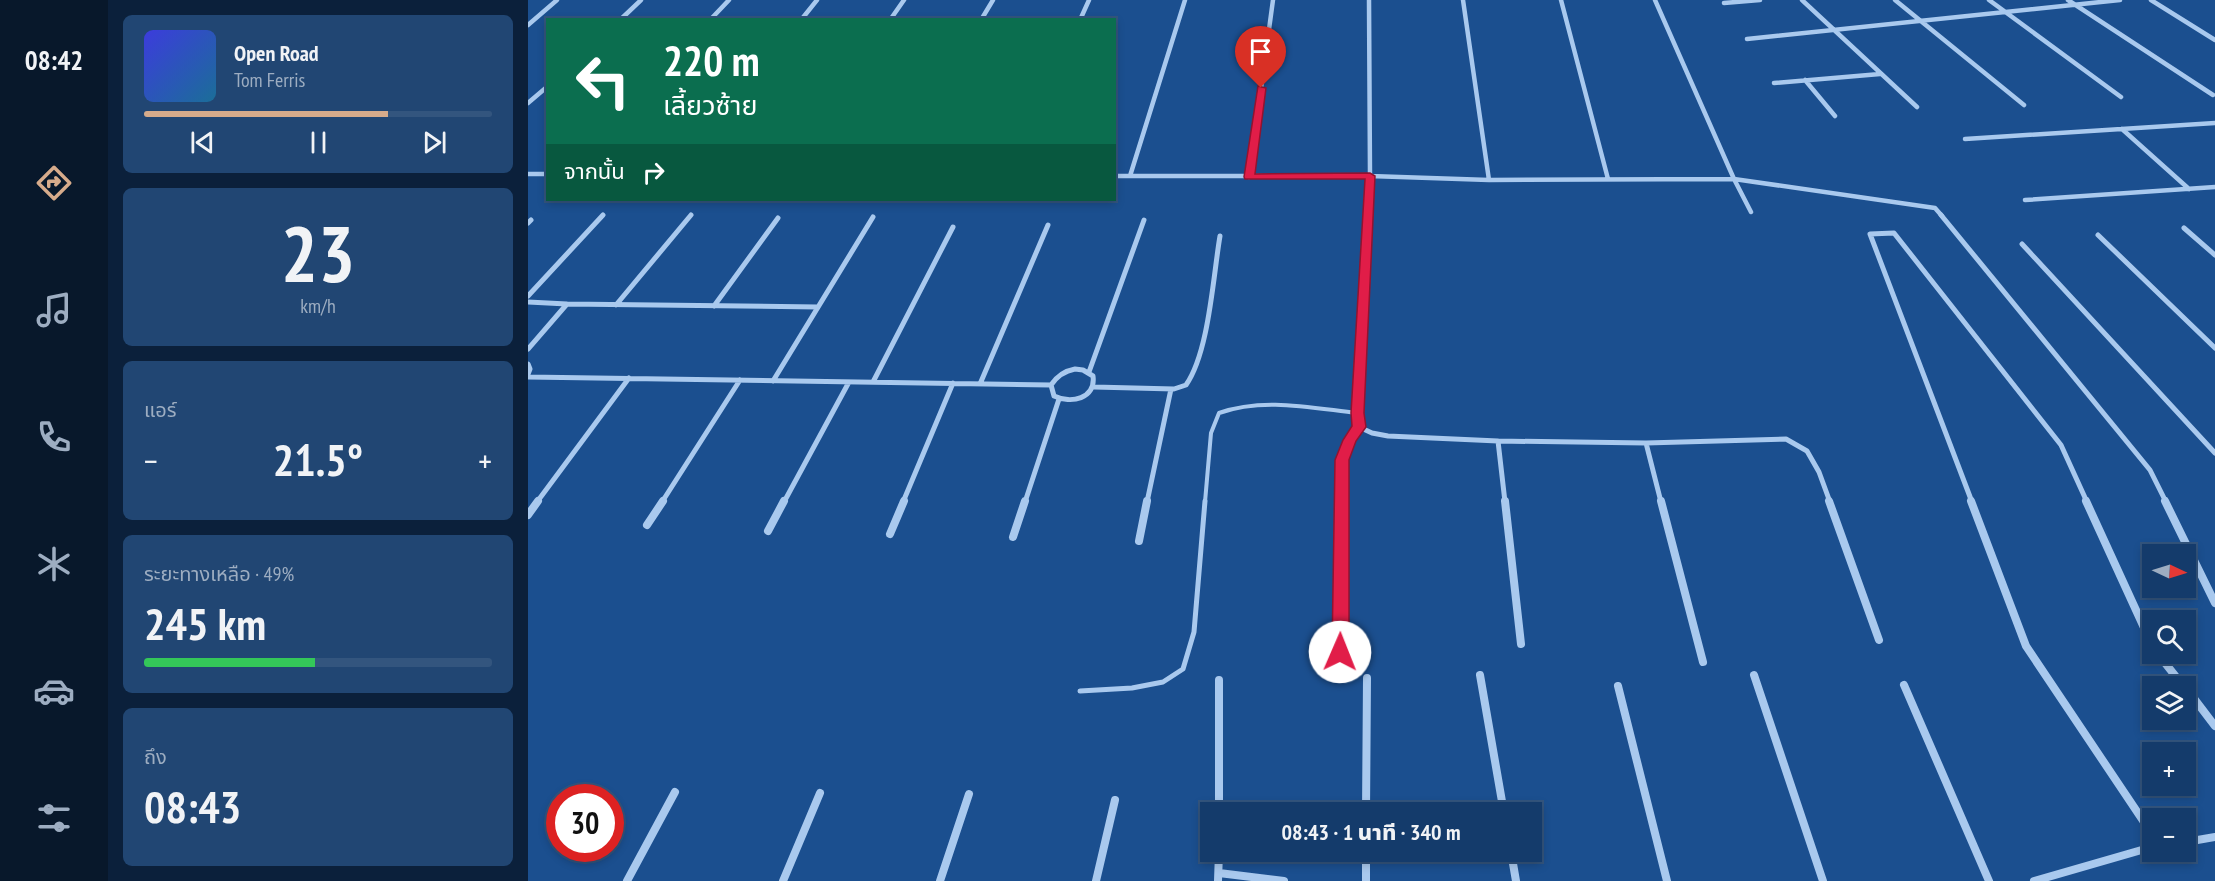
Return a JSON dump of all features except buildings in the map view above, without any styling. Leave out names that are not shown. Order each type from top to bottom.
[{"type":"street","points":[[528,25],[557,0]]},
{"type":"street","points":[[622,18],[641,0]]},
{"type":"street","points":[[713,18],[729,0]]},
{"type":"street","points":[[803,18],[817,0]]},
{"type":"street","points":[[891,18],[904,0]]},
{"type":"street","points":[[982,18],[993,0]]},
{"type":"street","points":[[1081,18],[1089,0]]},
{"type":"street","points":[[1130,176],[1185,0]]},
{"type":"street","points":[[1249,177],[1274,0]]},
{"type":"street","points":[[1340,652],[1342,460],[1350,440],[1359,427],[1357,413],[1370,176],[1368,0]]},
{"type":"street","points":[[1463,0],[1489,180]]},
{"type":"street","points":[[1560,0],[1608,179]]},
{"type":"street","points":[[1655,0],[1734,179],[1751,212]]},
{"type":"street","points":[[1724,3],[1761,0]]},
{"type":"street","points":[[1802,0],[1917,107]]},
{"type":"street","points":[[1895,0],[2024,105]]},
{"type":"street","points":[[1989,0],[2121,97]]},
{"type":"street","points":[[2068,0],[2213,95]]},
{"type":"street","points":[[1747,39],[2120,0]]},
{"type":"street","points":[[2151,0],[2215,40]]},
{"type":"street","points":[[1774,83],[1880,74]]},
{"type":"street","points":[[1805,81],[1835,116]]},
{"type":"street","points":[[528,104],[546,88]]},
{"type":"street","points":[[1965,139],[2215,123]]},
{"type":"street","points":[[2122,129],[2189,189]]},
{"type":"street","points":[[528,174],[546,174]]},
{"type":"street","points":[[1116,176],[1370,176],[1489,180],[1734,179],[1935,208],[2150,470],[2215,603]]},
{"type":"street","points":[[2025,200],[2215,187]]},
{"type":"street","points":[[528,296],[603,215]]},
{"type":"street","points":[[616,305],[691,215]]},
{"type":"street","points":[[773,381],[873,217]]},
{"type":"street","points":[[714,306],[778,218]]},
{"type":"street","points":[[1089,372],[1144,220]]},
{"type":"street","points":[[980,384],[1048,225]]},
{"type":"street","points":[[873,382],[953,227]]},
{"type":"street","points":[[2184,228],[2215,255]]},
{"type":"street","points":[[2142,623],[2061,445],[1894,233],[1870,234],[2026,646],[2142,819]]},
{"type":"street","points":[[2098,235],[2215,348]]},
{"type":"street","points":[[1094,387],[1093,376],[1089,372],[1075,369],[1054,379],[1051,385],[1054,396],[1059,399],[1075,400],[1083,397],[1094,387],[1182,389],[1188,384],[1198,363],[1220,236]]},
{"type":"street","points":[[2022,244],[2215,453]]},
{"type":"street","points":[[528,302],[818,307]]},
{"type":"street","points":[[528,349],[567,304]]},
{"type":"street","points":[[528,364],[530,369],[528,375],[1051,385]]},
{"type":"street","points":[[528,515],[629,378]]},
{"type":"street","points":[[647,525],[740,380]]},
{"type":"street","points":[[768,531],[849,382]]},
{"type":"street","points":[[890,534],[953,383]]},
{"type":"street","points":[[1139,541],[1172,389]]},
{"type":"street","points":[[1013,537],[1059,399]]},
{"type":"street","points":[[1359,427],[1372,433],[1388,436],[1498,441],[1646,443],[1786,440],[1807,451],[1819,472],[1879,640]]},
{"type":"street","points":[[1498,441],[1521,644]]},
{"type":"street","points":[[1646,443],[1703,662]]},
{"type":"street","points":[[2166,664],[2175,676]]},
{"type":"street","points":[[1480,675],[1502,802]]},
{"type":"street","points":[[1754,675],[1823,881]]},
{"type":"street","points":[[1366,678],[1366,802]]},
{"type":"street","points":[[1219,680],[1219,802]]},
{"type":"street","points":[[1904,685],[1989,881]]},
{"type":"street","points":[[1618,686],[1667,881]]},
{"type":"street","points":[[2196,702],[2215,726]]},
{"type":"street","points":[[627,881],[675,792]]},
{"type":"street","points":[[783,881],[820,793]]},
{"type":"street","points":[[940,881],[969,794]]},
{"type":"street","points":[[1096,881],[1115,800]]},
{"type":"street","points":[[2196,840],[2215,837]]},
{"type":"street","points":[[2034,881],[2142,850]]},
{"type":"street","points":[[1366,862],[1366,881]]},
{"type":"street","points":[[1513,862],[1516,881]]},
{"type":"street","points":[[1219,877],[1284,881]]},
{"type":"lane","points":[[1080,691],[1132,688],[1163,682],[1183,669],[1194,632],[1211,433],[1219,413],[1230,407],[1255,405],[1357,413]]},
{"type":"route","points":[[1261,88],[1249,177],[1370,176],[1357,413],[1359,427],[1350,440],[1342,460],[1340,652]]}]
